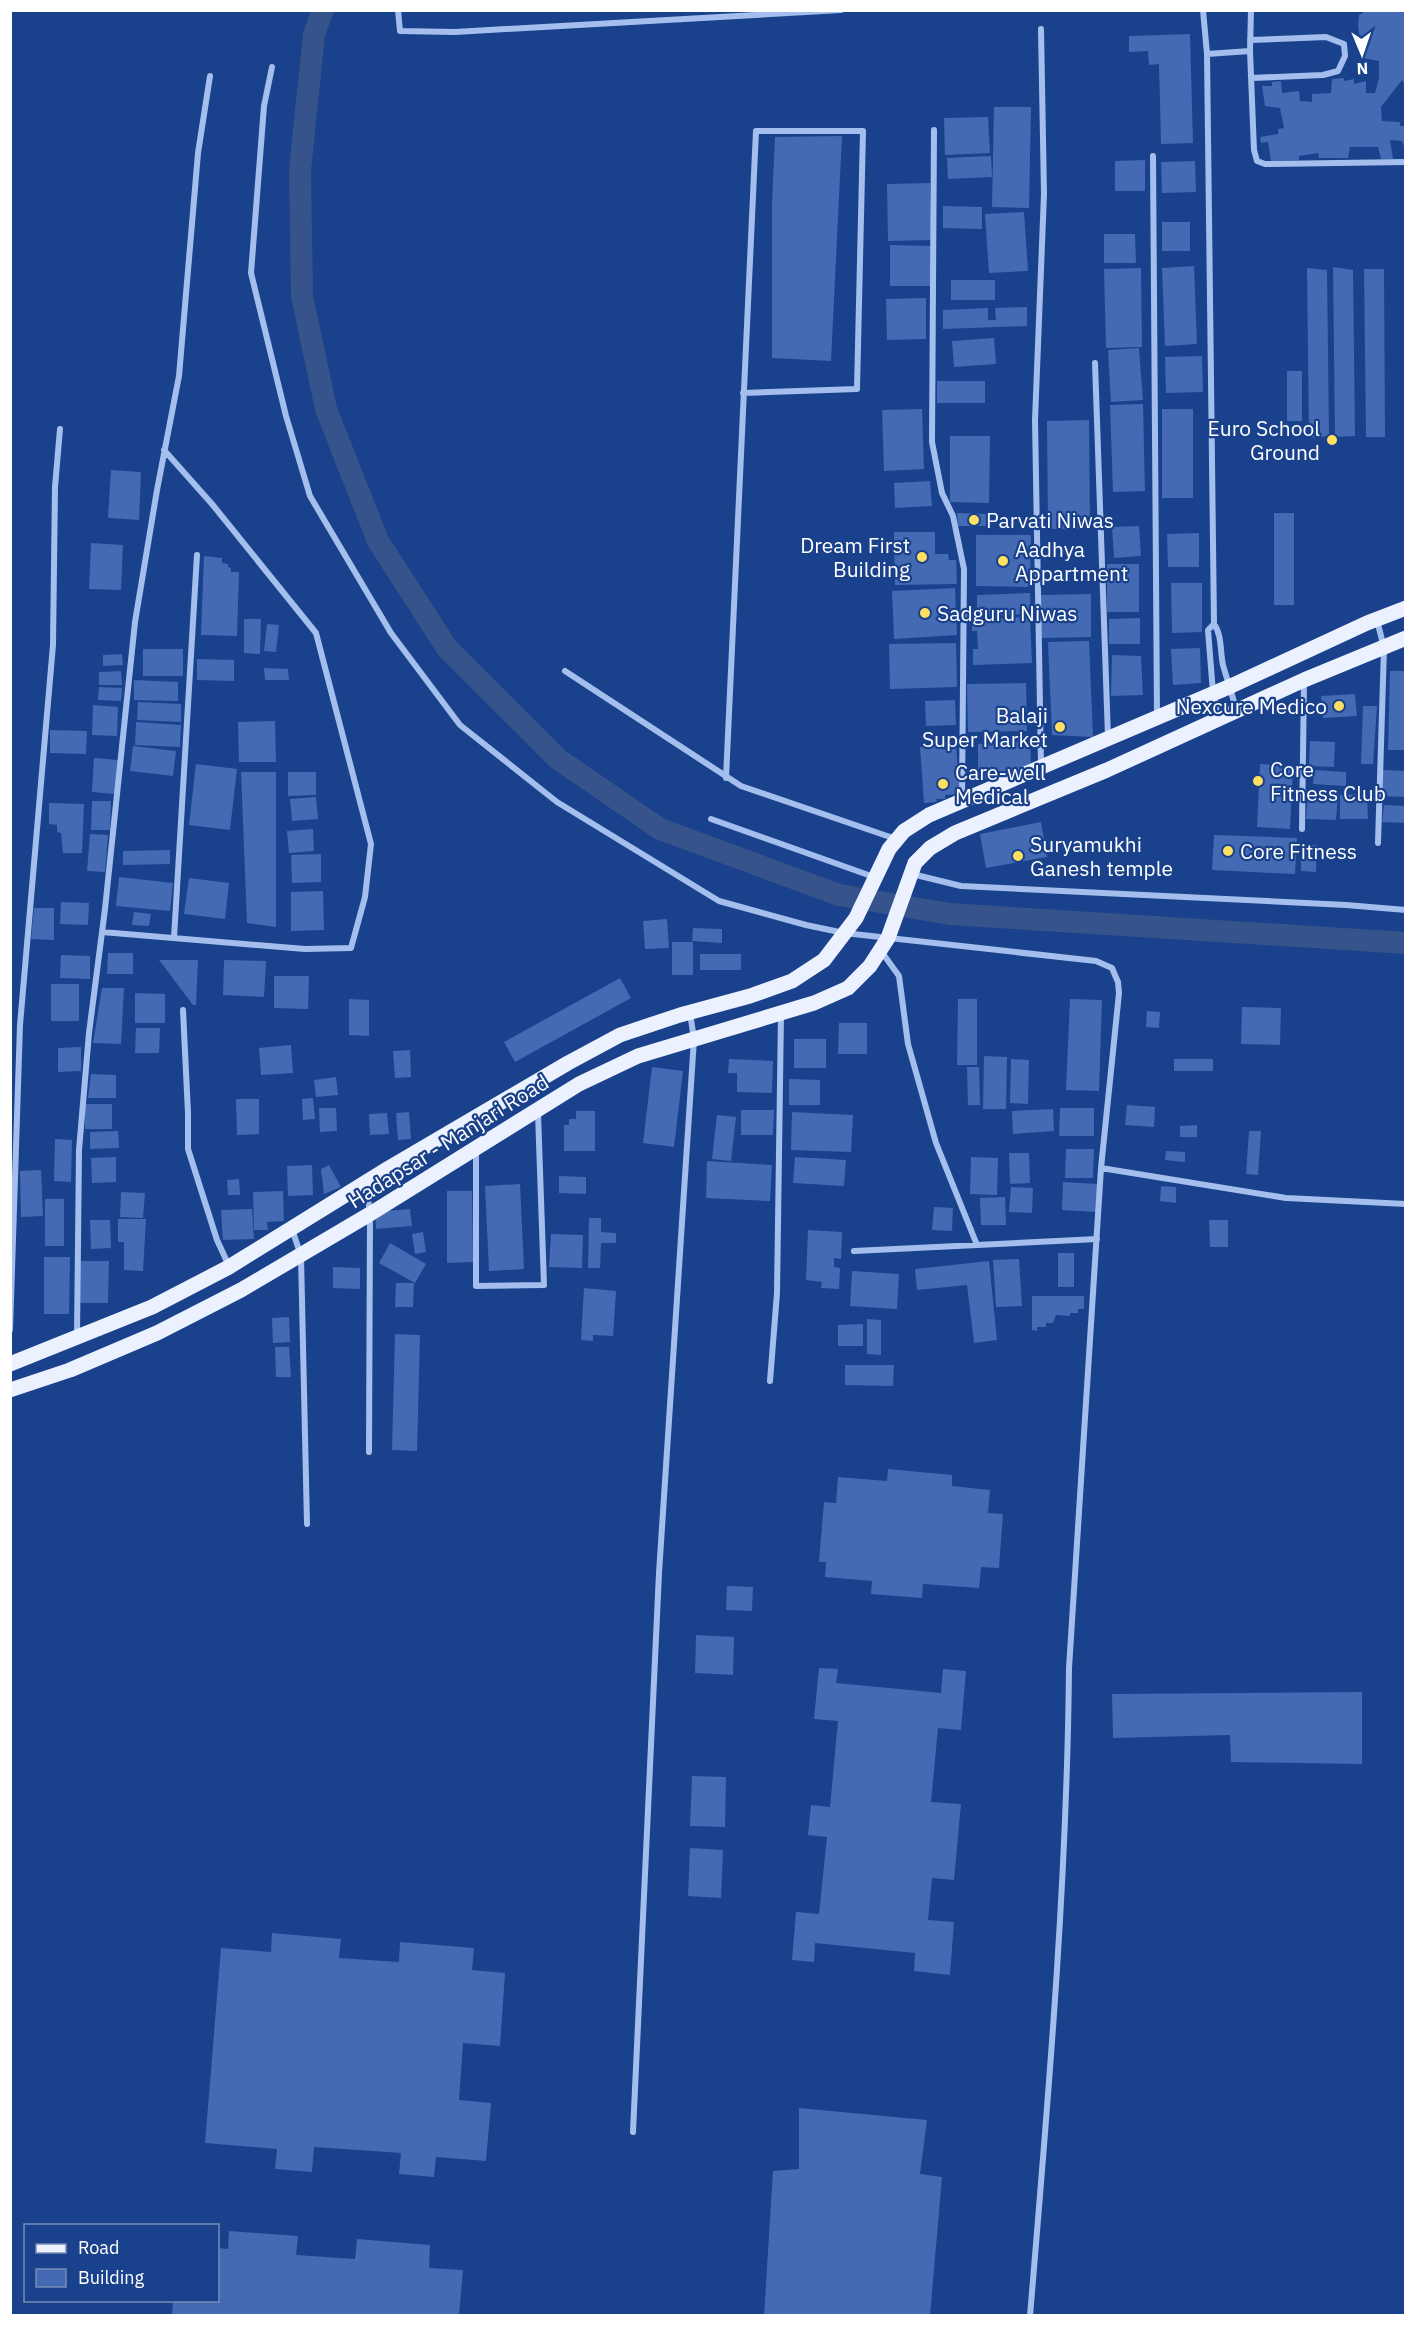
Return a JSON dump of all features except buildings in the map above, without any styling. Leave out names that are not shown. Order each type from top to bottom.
[{"type":"main road","points":[[875,877],[889,849],[897,839],[904,831],[929,815],[1231,686],[1406,608]]},
{"type":"main road","points":[[912,874],[915,863],[930,848],[955,833],[1107,770],[1304,680],[1406,638]]},
{"type":"main road","name":"Hadapsar - Manjari Road","points":[[10,1390],[70,1370],[157,1333],[241,1290],[370,1214],[579,1083],[638,1056],[814,1003],[848,988],[870,966],[888,938],[912,874]]},
{"type":"main road","name":"Hadapsar - Manjari Road","points":[[10,1364],[152,1307],[229,1267],[366,1182],[620,1035],[792,981],[824,960],[856,918],[875,877]]},
{"type":"street","points":[[398,10],[400,31],[455,32],[841,10]]},
{"type":"street","points":[[1203,10],[1207,54],[1214,624],[1219,631],[1223,667],[1231,686],[1236,711]]},
{"type":"street","points":[[1251,10],[1251,78],[1254,150],[1257,161],[1265,164],[1406,162]]},
{"type":"street","points":[[1041,29],[1044,194],[1035,420],[1041,766]]},
{"type":"street","points":[[1250,40],[1326,37],[1344,44],[1345,56],[1338,71],[1323,75],[1251,78]]},
{"type":"street","points":[[1207,54],[1250,51]]},
{"type":"street","points":[[272,67],[264,106],[251,273],[286,416],[310,496],[391,633],[460,725],[557,802],[719,901],[844,933],[1096,962],[1112,968],[1118,982],[1119,993],[1101,1168],[1069,1668],[1068,1755],[1055,2020],[1030,2316]]},
{"type":"street","points":[[77,1336],[79,1150],[89,1033],[135,622],[179,376],[198,153],[210,76]]},
{"type":"street","points":[[934,130],[932,442],[942,493],[953,516],[964,569],[962,799]]},
{"type":"street","points":[[726,778],[743,393],[756,131],[863,131],[857,390],[743,393]]},
{"type":"street","points":[[1154,156],[1157,716]]},
{"type":"street","points":[[1095,363],[1108,737]]},
{"type":"street","points":[[10,1330],[20,1025],[53,645],[55,487],[60,429]]},
{"type":"street","points":[[102,932],[305,949],[351,948],[365,897],[371,844],[316,633],[212,504],[164,450]]},
{"type":"street","points":[[174,938],[197,555]]},
{"type":"street","points":[[1376,620],[1384,648],[1377,843]]},
{"type":"street","points":[[1214,624],[1208,630],[1208,646],[1219,719]]},
{"type":"street","points":[[565,671],[741,786],[897,839]]},
{"type":"street","points":[[1302,829],[1304,680]]},
{"type":"street","points":[[711,819],[875,877]]},
{"type":"street","points":[[912,874],[961,886],[1406,910]]},
{"type":"street","points":[[888,938],[899,976],[908,1044],[936,1143],[977,1245]]},
{"type":"street","points":[[183,1010],[188,1149],[210,1219],[229,1267]]},
{"type":"street","points":[[633,2132],[659,1573],[694,1039],[690,1013]]},
{"type":"street","points":[[770,1382],[777,1293],[781,1013]]},
{"type":"street","points":[[476,1148],[477,1286],[544,1285],[538,1109]]},
{"type":"street","points":[[1101,1168],[1286,1198],[1406,1204]]},
{"type":"street","points":[[366,1182],[370,1214],[369,1452]]},
{"type":"street","points":[[292,1228],[301,1256],[307,1524]]},
{"type":"street","points":[[854,1251],[1097,1239]]},
{"type":"waterway","points":[[323,10],[314,34],[300,170],[302,296],[326,409],[378,541],[447,648],[558,759],[660,829],[839,895],[950,914],[1406,943]]},
{"type":"place","name":"Euro School Ground","points":[[1332,440]]},
{"type":"place","name":"Parvati Niwas","points":[[974,520]]},
{"type":"place","name":"Dream First Building","points":[[922,557]]},
{"type":"place","name":"Aadhya Appartment","points":[[1003,561]]},
{"type":"place","name":"Sadguru Niwas","points":[[925,613]]},
{"type":"place","name":"Nexcure Medico","points":[[1339,706]]},
{"type":"place","name":"Balaji Super Market","points":[[1060,727]]},
{"type":"place","name":"Core Fitness Club","points":[[1258,781]]},
{"type":"place","name":"Care-well Medical","points":[[943,784]]},
{"type":"place","name":"Core Fitness","points":[[1228,851]]},
{"type":"place","name":"Suryamukhi Ganesh temple","points":[[1018,856]]}]
